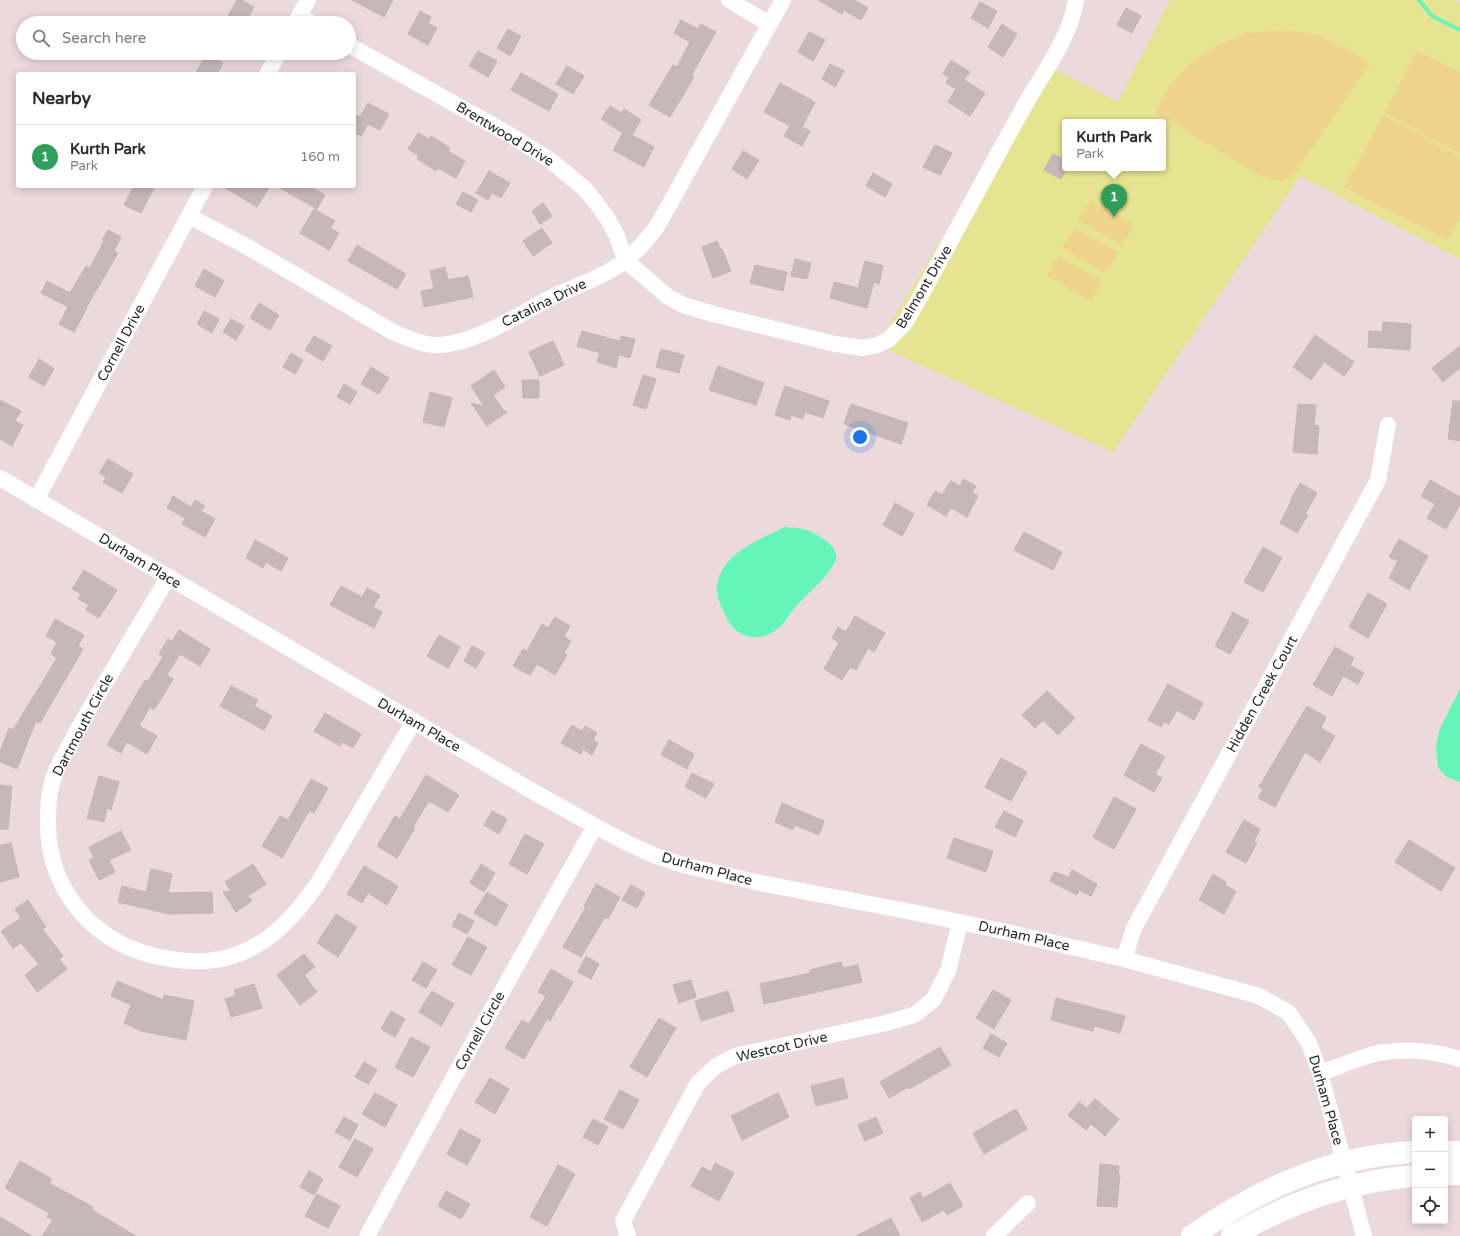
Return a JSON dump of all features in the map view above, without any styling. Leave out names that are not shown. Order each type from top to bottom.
[{"type":"street","points":[[303,16],[308,0]]},
{"type":"street","points":[[729,0],[769,24]]},
{"type":"street","name":"Catalina Drive","points":[[189,216],[244,245],[393,332],[413,341],[438,345],[462,342],[478,336],[556,296],[602,275],[625,260],[648,239],[658,225],[783,0]]},
{"type":"street","name":"Belmont Drive","points":[[625,260],[667,296],[683,305],[713,314],[836,344],[863,348],[877,345],[888,340],[905,323],[915,306],[1048,66],[1073,16],[1076,0]]},
{"type":"street","name":"Brentwood Drive","points":[[356,49],[510,135],[550,160],[585,189],[597,204],[617,236],[625,260]]},
{"type":"street","points":[[268,72],[275,60]]},
{"type":"street","name":"Cornell Drive","points":[[36,500],[204,188]]},
{"type":"street","name":"Hidden Creek Court","points":[[1124,959],[1134,928],[1378,480],[1388,425]]},
{"type":"street","name":"Durham Place","points":[[0,478],[168,578],[595,826],[656,856],[704,871],[960,922],[1124,959],[1259,996],[1289,1013],[1309,1042],[1320,1073],[1364,1236]]},
{"type":"street","name":"Dartmouth Circle","points":[[168,578],[80,726],[56,771],[50,793],[48,839],[59,880],[82,915],[97,929],[115,941],[136,951],[156,957],[179,961],[198,962],[221,959],[241,953],[273,935],[300,908],[318,883],[414,721]]},
{"type":"street","name":"Cornell Circle","points":[[367,1236],[456,1073],[595,826]]},
{"type":"street","name":"Westcot Drive","points":[[628,1236],[623,1221],[698,1083],[711,1070],[735,1056],[886,1023],[914,1015],[933,1000],[948,971],[960,922]]},
{"type":"street","points":[[1320,1073],[1378,1053],[1409,1050],[1438,1053],[1460,1059]]},
{"type":"street","points":[[1192,1236],[1221,1216],[1260,1193],[1297,1177],[1344,1162],[1363,1158],[1412,1152]]},
{"type":"street","points":[[1448,1152],[1460,1152]]},
{"type":"street","points":[[1215,1236],[1233,1223],[1267,1203],[1333,1177],[1340,1171],[1344,1162]]},
{"type":"street","points":[[1448,1162],[1460,1162]]},
{"type":"street","points":[[1351,1186],[1363,1175],[1373,1170],[1412,1164]]},
{"type":"street","points":[[1448,1174],[1460,1174]]},
{"type":"street","points":[[1232,1236],[1274,1214],[1316,1197],[1351,1186],[1412,1176]]},
{"type":"street","points":[[994,1236],[1028,1203]]},
{"type":"shaded area","points":[[1170,0],[1453,0],[1460,3],[1460,259],[1300,176],[1113,452],[877,345],[1048,66],[1118,102]]},
{"type":"shaded area","points":[[1287,30],[1317,35],[1345,47],[1370,64],[1291,177],[1276,181],[1262,177],[1155,112],[1168,87],[1191,63],[1219,44],[1247,33]]},
{"type":"shaded area","points":[[1417,51],[1460,72],[1460,154],[1384,113]]},
{"type":"shaded area","points":[[1383,115],[1460,157],[1460,218],[1448,241],[1344,187]]},
{"type":"shaded area","points":[[1090,200],[1134,225],[1122,245],[1078,220]]},
{"type":"shaded area","points":[[1074,228],[1118,253],[1106,273],[1062,248]]},
{"type":"shaded area","points":[[1058,256],[1102,281],[1091,301],[1047,276]]},
{"type":"shaded area","points":[[785,527],[801,528],[820,536],[834,549],[836,559],[825,577],[797,605],[780,627],[774,632],[757,637],[744,635],[730,624],[721,607],[717,593],[719,578],[731,558],[741,550]]},
{"type":"shaded area","points":[[1460,689],[1460,782],[1447,777],[1438,768],[1436,748],[1439,731]]},
{"type":"building","points":[[237,0],[242,0],[254,7],[249,16],[228,16]]},
{"type":"building","points":[[352,0],[393,0],[384,17]]},
{"type":"building","points":[[818,0],[854,0],[868,8],[861,20],[844,10],[842,14]]},
{"type":"building","points":[[980,2],[997,11],[988,28],[971,18]]},
{"type":"building","points":[[1126,8],[1141,16],[1132,33],[1117,25]]},
{"type":"building","points":[[420,11],[431,17],[428,23],[437,28],[428,45],[408,34]]},
{"type":"building","points":[[681,20],[698,29],[701,24],[716,32],[691,76],[694,77],[670,117],[649,105],[673,65],[677,67],[690,42],[674,33]]},
{"type":"building","points":[[1002,24],[1017,34],[1003,57],[988,47]]},
{"type":"building","points":[[508,29],[521,36],[510,56],[497,48]]},
{"type":"building","points":[[809,32],[825,40],[813,61],[798,52]]},
{"type":"building","points":[[478,51],[497,61],[488,77],[469,66]]},
{"type":"building","points":[[203,60],[218,60],[223,63],[218,72],[196,72]]},
{"type":"building","points":[[951,60],[970,72],[964,80],[985,93],[970,116],[948,102],[956,89],[946,83],[949,77],[943,74]]},
{"type":"building","points":[[830,64],[844,71],[835,87],[822,79]]},
{"type":"building","points":[[567,66],[584,76],[573,94],[556,84]]},
{"type":"building","points":[[521,73],[558,94],[549,111],[511,90]]},
{"type":"building","points":[[780,83],[815,102],[802,127],[810,131],[802,146],[784,136],[790,126],[764,112]]},
{"type":"building","points":[[368,103],[389,114],[380,130],[368,124],[361,136],[356,133],[356,115],[360,117]]},
{"type":"building","points":[[610,106],[622,113],[624,109],[641,120],[632,135],[654,147],[644,167],[613,150],[623,133],[601,119]]},
{"type":"building","points":[[418,133],[429,139],[431,136],[450,148],[448,151],[465,161],[456,178],[438,168],[436,171],[417,159],[419,156],[408,149]]},
{"type":"building","points":[[935,145],[952,153],[940,175],[923,167]]},
{"type":"building","points":[[743,151],[759,160],[747,179],[732,169]]},
{"type":"building","points":[[1053,154],[1062,158],[1062,171],[1065,171],[1061,179],[1044,170]]},
{"type":"building","points":[[489,171],[510,183],[501,198],[492,193],[488,200],[476,193]]},
{"type":"building","points":[[873,173],[892,184],[885,197],[866,186]]},
{"type":"building","points":[[133,188],[154,188],[141,213],[124,205]]},
{"type":"building","points":[[225,188],[269,188],[257,207]]},
{"type":"building","points":[[280,188],[313,188],[325,195],[317,209]]},
{"type":"building","points":[[463,192],[478,200],[471,212],[456,204]]},
{"type":"building","points":[[543,203],[552,216],[540,224],[532,211]]},
{"type":"building","points":[[314,209],[335,221],[330,228],[339,233],[329,250],[300,233]]},
{"type":"building","points":[[542,228],[552,243],[533,256],[523,241]]},
{"type":"building","points":[[108,230],[121,237],[114,251],[118,253],[74,332],[59,324],[68,307],[41,293],[47,281],[70,293],[86,266],[90,268]]},
{"type":"building","points":[[717,241],[731,271],[713,278],[702,247]]},
{"type":"building","points":[[357,245],[406,274],[397,289],[348,261]]},
{"type":"building","points":[[795,259],[811,263],[807,279],[791,276]]},
{"type":"building","points":[[865,261],[883,266],[879,284],[874,282],[867,308],[830,298],[834,282],[858,288]]},
{"type":"building","points":[[755,265],[787,272],[783,291],[750,283]]},
{"type":"building","points":[[445,267],[448,280],[468,276],[473,297],[424,307],[421,291],[434,290],[430,271]]},
{"type":"building","points":[[204,269],[224,281],[215,297],[195,286]]},
{"type":"building","points":[[259,303],[279,315],[270,330],[250,318]]},
{"type":"building","points":[[204,311],[219,319],[212,333],[197,324]]},
{"type":"building","points":[[231,319],[244,326],[236,340],[223,332]]},
{"type":"building","points":[[1383,322],[1411,324],[1410,350],[1368,347],[1369,331],[1382,332]]},
{"type":"building","points":[[582,331],[620,341],[621,336],[635,339],[630,358],[619,355],[616,368],[597,362],[600,353],[577,346]]},
{"type":"building","points":[[1315,335],[1354,362],[1344,376],[1324,362],[1311,380],[1293,367]]},
{"type":"building","points":[[314,336],[332,346],[323,361],[305,350]]},
{"type":"building","points":[[553,341],[564,365],[540,376],[529,352]]},
{"type":"building","points":[[1460,346],[1460,368],[1443,382],[1432,368]]},
{"type":"building","points":[[661,349],[684,355],[679,373],[656,367]]},
{"type":"building","points":[[291,353],[303,360],[295,374],[283,367]]},
{"type":"building","points":[[39,359],[54,369],[44,386],[29,377]]},
{"type":"building","points":[[718,366],[764,383],[756,405],[709,390]]},
{"type":"building","points":[[371,367],[389,378],[379,394],[361,384]]},
{"type":"building","points":[[494,370],[505,387],[493,395],[504,411],[507,412],[487,426],[471,403],[484,406],[471,386]]},
{"type":"building","points":[[643,375],[656,379],[646,409],[633,405]]},
{"type":"building","points":[[522,380],[539,380],[539,398],[523,398]]},
{"type":"building","points":[[344,384],[357,392],[350,404],[337,397]]},
{"type":"building","points":[[785,386],[829,401],[823,418],[805,412],[803,419],[791,415],[790,420],[775,415]]},
{"type":"building","points":[[430,392],[452,398],[444,427],[423,422]]},
{"type":"building","points":[[0,400],[21,411],[15,421],[23,425],[12,446],[0,439]]},
{"type":"building","points":[[1453,401],[1460,401],[1460,441],[1448,439]]},
{"type":"building","points":[[851,404],[908,423],[901,444],[844,424]]},
{"type":"building","points":[[1298,404],[1316,405],[1314,425],[1319,426],[1317,454],[1293,452]]},
{"type":"building","points":[[108,459],[133,474],[122,493],[103,482],[106,477],[99,473]]},
{"type":"building","points":[[963,479],[976,486],[972,492],[978,496],[967,517],[951,508],[946,516],[927,505],[935,491],[942,495],[951,481],[960,486]]},
{"type":"building","points":[[1430,480],[1460,497],[1460,505],[1446,529],[1427,518],[1435,504],[1421,496]]},
{"type":"building","points":[[1300,483],[1317,493],[1305,514],[1308,515],[1297,533],[1280,523]]},
{"type":"building","points":[[173,496],[191,507],[195,500],[205,506],[201,511],[215,519],[205,537],[182,524],[185,518],[167,508]]},
{"type":"building","points":[[895,503],[914,514],[902,536],[883,525]]},
{"type":"building","points":[[1024,532],[1062,552],[1053,570],[1014,550]]},
{"type":"building","points":[[1399,539],[1428,556],[1409,590],[1389,578],[1398,561],[1389,557]]},
{"type":"building","points":[[255,540],[288,558],[281,571],[266,562],[263,568],[246,558]]},
{"type":"building","points":[[1263,547],[1282,558],[1263,592],[1244,582]]},
{"type":"building","points":[[84,570],[117,590],[99,618],[86,610],[89,605],[78,599],[81,594],[72,589]]},
{"type":"building","points":[[341,586],[362,597],[367,588],[380,595],[373,607],[382,612],[374,628],[330,605]]},
{"type":"building","points":[[1368,593],[1387,604],[1368,638],[1349,627]]},
{"type":"building","points":[[1233,612],[1249,621],[1230,654],[1215,646]]},
{"type":"building","points":[[855,616],[885,633],[874,652],[868,648],[856,670],[850,667],[842,680],[824,669],[839,642],[832,638],[838,627],[846,632]]},
{"type":"building","points":[[555,617],[570,626],[564,636],[571,641],[564,653],[567,655],[555,675],[537,664],[530,675],[513,666],[523,649],[527,651],[542,624],[548,628]]},
{"type":"building","points":[[55,619],[84,635],[78,646],[83,649],[40,723],[36,721],[17,769],[0,762],[0,752],[9,728],[13,730],[57,658],[51,654],[57,642],[46,636]]},
{"type":"building","points":[[179,630],[210,649],[200,666],[180,654],[167,675],[173,679],[154,710],[150,707],[139,726],[157,736],[147,754],[127,742],[121,753],[107,745],[145,680],[148,681],[163,657],[159,654],[168,639],[172,641]]},
{"type":"building","points":[[439,635],[460,647],[448,668],[427,656]]},
{"type":"building","points":[[472,646],[485,653],[476,668],[464,661]]},
{"type":"building","points":[[1335,647],[1354,658],[1350,665],[1364,673],[1358,684],[1343,676],[1332,696],[1313,685]]},
{"type":"building","points":[[1168,684],[1203,703],[1194,720],[1177,710],[1169,724],[1164,722],[1161,727],[1148,720]]},
{"type":"building","points":[[231,686],[258,700],[254,706],[272,716],[264,730],[220,706]]},
{"type":"building","points":[[1047,691],[1075,718],[1058,735],[1043,720],[1035,728],[1022,715]]},
{"type":"building","points":[[1307,706],[1326,717],[1321,728],[1335,736],[1320,762],[1305,752],[1275,807],[1258,798],[1263,789],[1259,787]]},
{"type":"building","points":[[325,713],[361,734],[353,748],[342,742],[340,746],[314,731]]},
{"type":"building","points":[[572,725],[582,731],[585,726],[597,733],[593,740],[598,743],[592,755],[583,749],[581,754],[561,743]]},
{"type":"building","points":[[669,740],[694,754],[687,769],[661,755]]},
{"type":"building","points":[[1141,744],[1165,757],[1155,774],[1162,778],[1154,792],[1124,775]]},
{"type":"building","points":[[1001,758],[1027,772],[1011,801],[985,787]]},
{"type":"building","points":[[692,773],[714,784],[706,798],[685,787]]},
{"type":"building","points":[[426,775],[459,795],[448,812],[429,801],[413,827],[415,828],[397,858],[377,846],[395,816],[400,819]]},
{"type":"building","points":[[99,776],[119,782],[111,810],[107,808],[104,822],[87,818]]},
{"type":"building","points":[[311,779],[328,788],[314,813],[309,811],[282,858],[262,846],[280,816],[288,820]]},
{"type":"building","points":[[0,785],[12,786],[8,829],[0,829]]},
{"type":"building","points":[[1114,797],[1136,809],[1114,849],[1093,837]]},
{"type":"building","points":[[782,803],[824,821],[819,835],[795,825],[793,830],[775,822]]},
{"type":"building","points":[[492,811],[507,819],[499,834],[484,825]]},
{"type":"building","points":[[1004,811],[1023,821],[1015,837],[995,827]]},
{"type":"building","points":[[1244,820],[1260,829],[1254,841],[1257,843],[1246,863],[1226,852]]},
{"type":"building","points":[[121,831],[131,850],[109,860],[115,872],[99,880],[89,860],[94,858],[89,847]]},
{"type":"building","points":[[525,834],[544,844],[527,874],[509,864]]},
{"type":"building","points":[[954,838],[993,851],[986,872],[947,858]]},
{"type":"building","points":[[1409,840],[1455,868],[1441,891],[1395,862]]},
{"type":"building","points":[[11,843],[19,877],[0,882],[0,845]]},
{"type":"building","points":[[253,864],[266,884],[248,896],[252,901],[236,912],[223,892],[231,891],[225,882]]},
{"type":"building","points":[[481,864],[495,873],[484,892],[470,883]]},
{"type":"building","points":[[364,866],[398,886],[387,905],[368,893],[362,903],[347,894]]},
{"type":"building","points":[[151,869],[172,874],[168,893],[212,892],[213,913],[169,914],[118,902],[122,886],[146,892]]},
{"type":"building","points":[[1072,870],[1097,884],[1091,896],[1079,890],[1077,895],[1050,881],[1054,872],[1069,877]]},
{"type":"building","points":[[1213,874],[1226,882],[1225,885],[1236,891],[1224,914],[1199,900]]},
{"type":"building","points":[[596,884],[620,897],[608,919],[605,917],[581,957],[563,947],[586,907],[584,906]]},
{"type":"building","points":[[631,885],[645,893],[637,908],[622,900]]},
{"type":"building","points":[[487,892],[508,905],[496,926],[474,913]]},
{"type":"building","points":[[28,900],[46,927],[42,929],[63,956],[59,959],[67,969],[37,992],[25,975],[39,964],[21,943],[13,948],[1,931],[21,918],[15,909]]},
{"type":"building","points":[[459,913],[474,921],[467,934],[452,926]]},
{"type":"building","points":[[336,914],[357,927],[338,957],[317,943]]},
{"type":"building","points":[[468,937],[487,947],[471,975],[452,965]]},
{"type":"building","points":[[304,954],[315,967],[304,975],[317,992],[300,1005],[277,975]]},
{"type":"building","points":[[586,956],[599,964],[591,979],[578,972]]},
{"type":"building","points":[[423,962],[437,970],[426,988],[412,980]]},
{"type":"building","points":[[841,962],[843,968],[858,965],[862,982],[764,1004],[760,984],[810,973],[810,970]]},
{"type":"building","points":[[551,969],[573,982],[550,1021],[547,1019],[524,1059],[505,1048],[522,1020],[529,1024],[546,996],[538,992]]},
{"type":"building","points":[[691,980],[696,997],[679,1003],[673,985]]},
{"type":"building","points":[[117,981],[163,1000],[164,995],[194,1001],[186,1040],[141,1031],[124,1023],[131,1005],[111,996]]},
{"type":"building","points":[[254,984],[262,1008],[231,1017],[225,999],[236,995],[234,990]]},
{"type":"building","points":[[993,990],[1011,1000],[994,1029],[976,1018]]},
{"type":"building","points":[[432,991],[454,1004],[441,1026],[419,1012]]},
{"type":"building","points":[[728,991],[734,1011],[701,1021],[695,1001]]},
{"type":"building","points":[[1056,998],[1125,1016],[1120,1033],[1094,1026],[1093,1031],[1051,1020]]},
{"type":"building","points":[[391,1011],[405,1019],[395,1037],[381,1029]]},
{"type":"building","points":[[659,1018],[676,1028],[647,1077],[630,1067]]},
{"type":"building","points":[[991,1034],[1007,1043],[999,1057],[983,1048]]},
{"type":"building","points":[[411,1037],[430,1047],[413,1077],[395,1067]]},
{"type":"building","points":[[940,1047],[951,1065],[909,1089],[908,1087],[889,1098],[880,1082]]},
{"type":"building","points":[[364,1062],[377,1070],[368,1084],[355,1077]]},
{"type":"building","points":[[490,1078],[509,1089],[495,1114],[475,1102]]},
{"type":"building","points":[[843,1078],[848,1098],[816,1106],[811,1086]]},
{"type":"building","points":[[620,1090],[639,1100],[623,1129],[604,1119]]},
{"type":"building","points":[[375,1093],[397,1105],[385,1127],[362,1114]]},
{"type":"building","points":[[778,1093],[789,1117],[742,1140],[731,1116]]},
{"type":"building","points":[[1095,1099],[1119,1119],[1105,1136],[1091,1124],[1086,1130],[1068,1115],[1079,1102],[1087,1108]]},
{"type":"building","points":[[1016,1109],[1027,1129],[984,1154],[973,1133]]},
{"type":"building","points":[[344,1117],[358,1125],[350,1140],[335,1132]]},
{"type":"building","points":[[876,1117],[883,1133],[865,1141],[858,1125]]},
{"type":"building","points":[[593,1119],[608,1127],[598,1145],[583,1137]]},
{"type":"building","points":[[460,1129],[481,1140],[467,1165],[447,1154]]},
{"type":"building","points":[[355,1139],[373,1149],[357,1177],[339,1167]]},
{"type":"building","points":[[20,1161],[52,1179],[49,1183],[93,1207],[92,1210],[136,1236],[42,1236],[53,1220],[47,1217],[49,1213],[5,1188]]},
{"type":"building","points":[[715,1163],[734,1173],[719,1201],[691,1186],[702,1167],[711,1172]]},
{"type":"building","points":[[1100,1164],[1119,1166],[1118,1174],[1120,1174],[1117,1207],[1097,1206]]},
{"type":"building","points":[[558,1165],[575,1174],[547,1226],[530,1217]]},
{"type":"building","points":[[309,1171],[323,1179],[314,1195],[300,1187]]},
{"type":"building","points":[[950,1183],[963,1206],[947,1215],[944,1210],[922,1222],[910,1198],[920,1192],[923,1198]]},
{"type":"building","points":[[446,1191],[470,1204],[461,1219],[438,1206]]},
{"type":"building","points":[[317,1194],[340,1206],[328,1228],[305,1216]]},
{"type":"building","points":[[0,1217],[32,1236],[0,1236]]},
{"type":"building","points":[[891,1218],[900,1236],[856,1236]]},
{"type":"waterway","points":[[1419,0],[1432,16],[1460,30]]},
{"type":"place","name":"Kurth Park","points":[[1114,217]]}]
